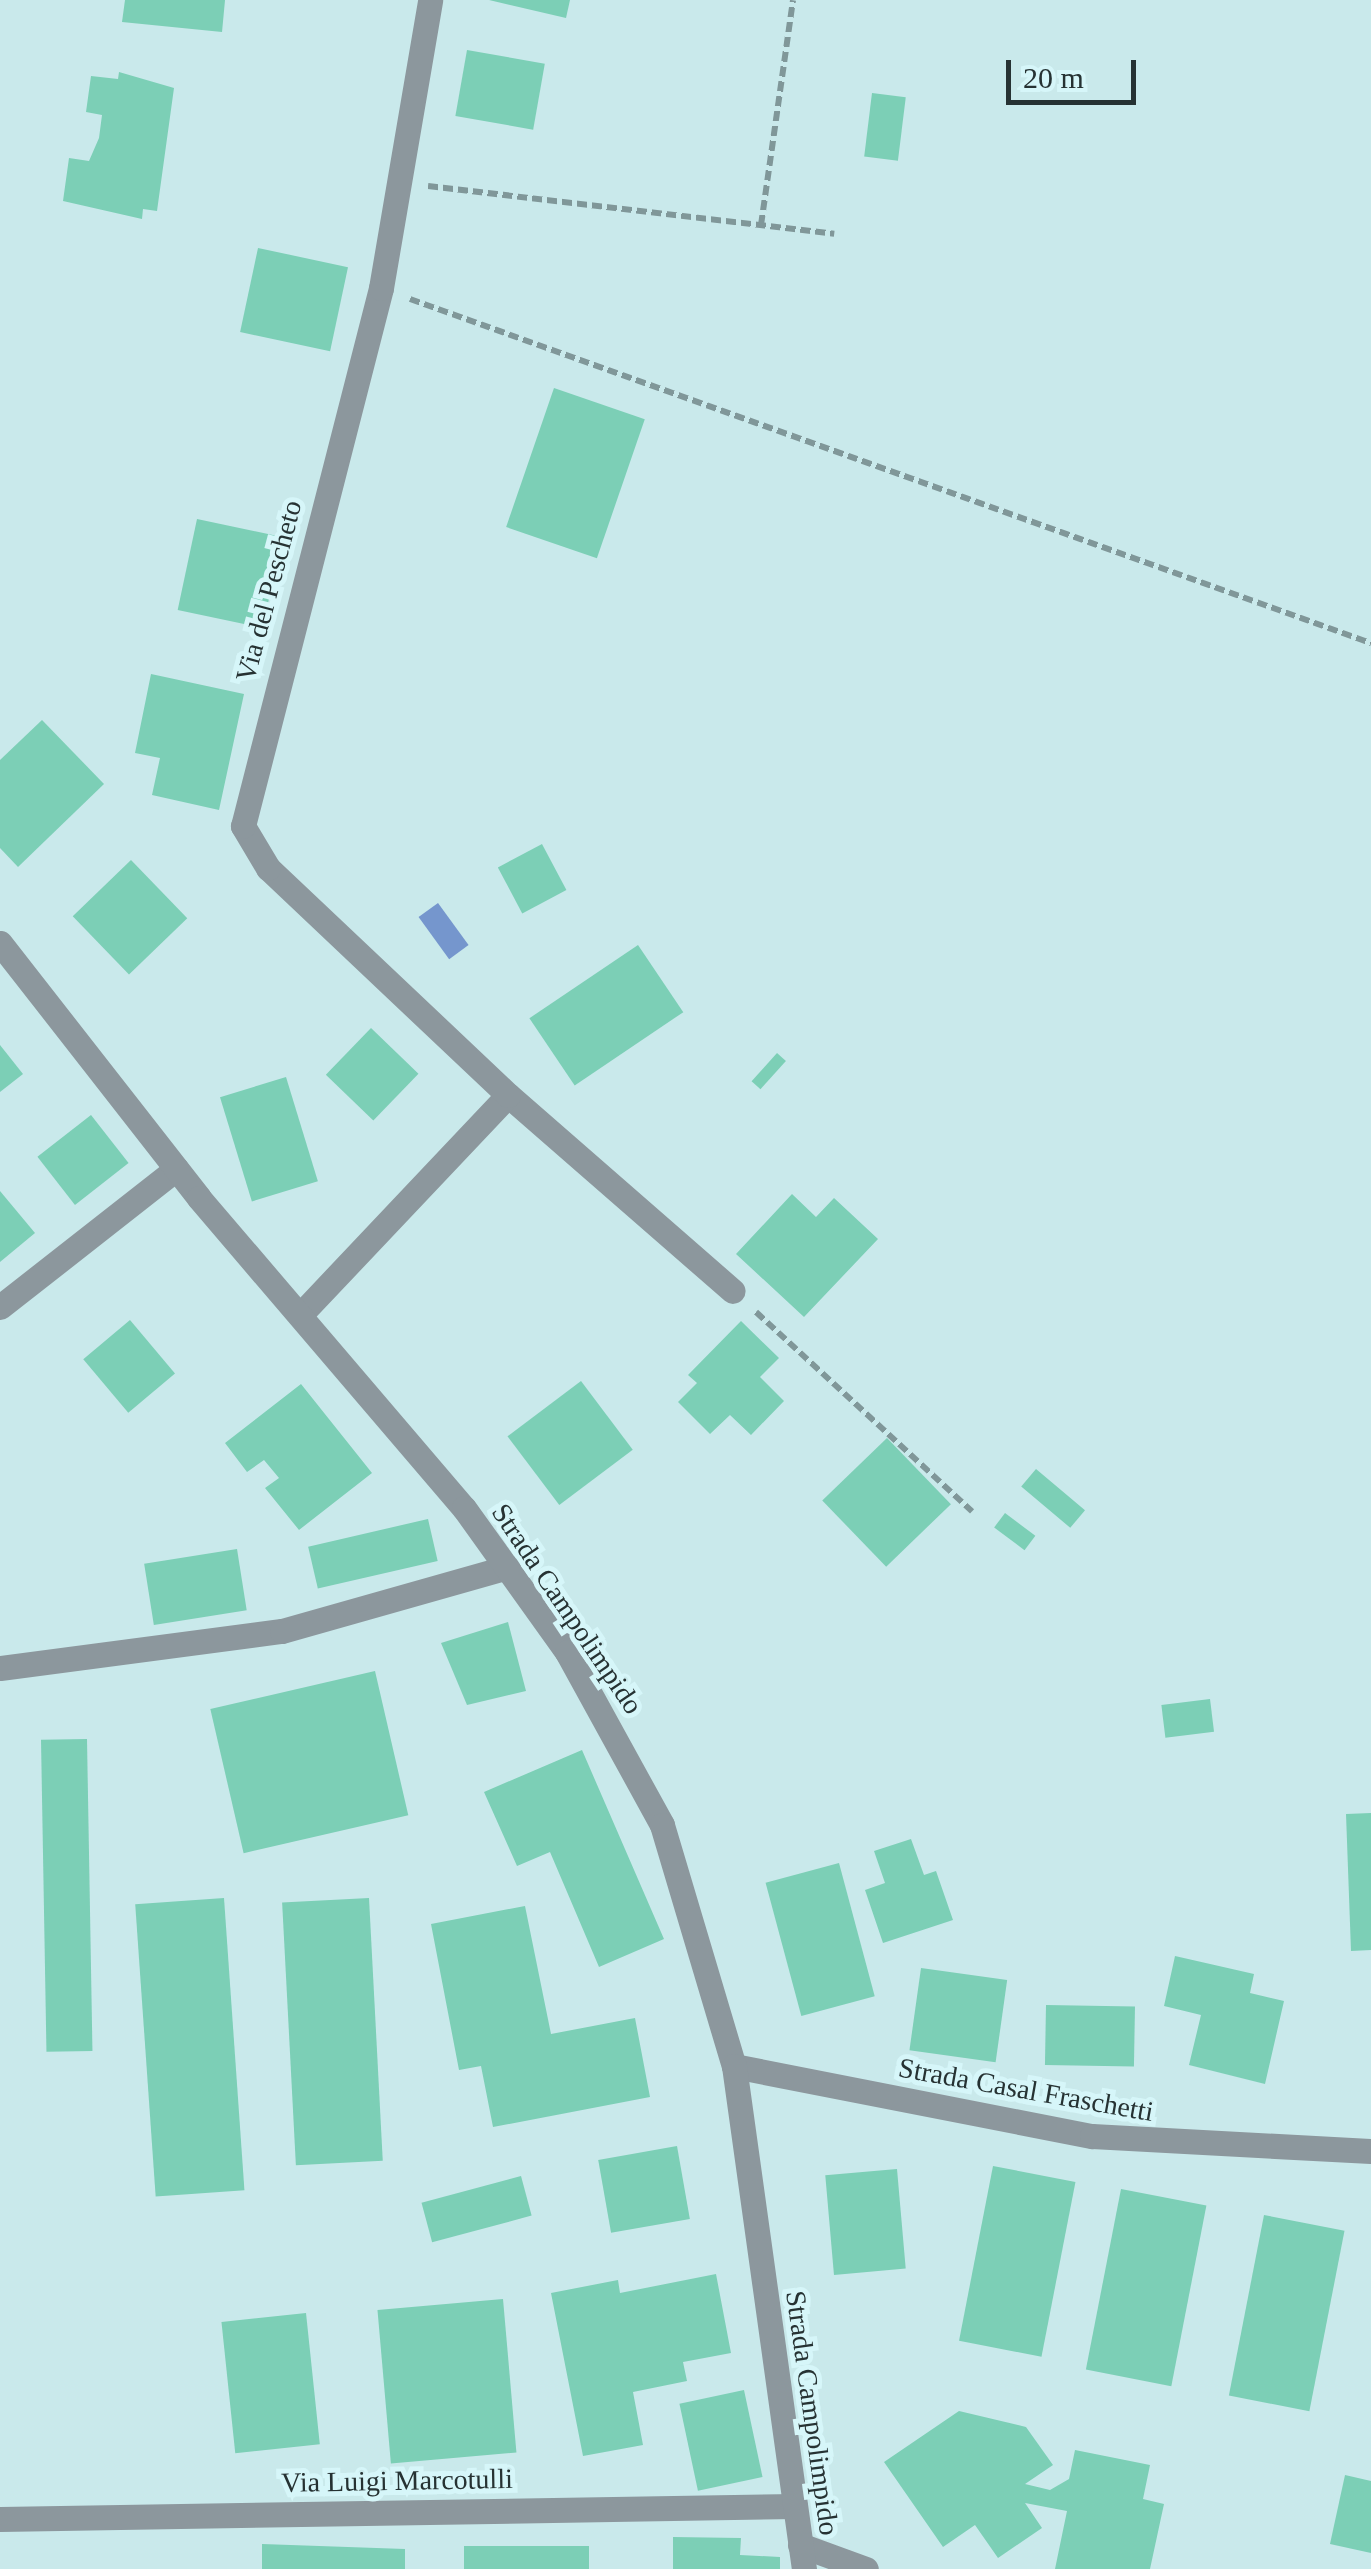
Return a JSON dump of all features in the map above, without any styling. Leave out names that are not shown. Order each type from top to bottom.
[{"type":"street","name":"Via del Pescheto","points":[[430,0],[381,288],[243,826],[268,868],[508,1095],[733,1292]]},
{"type":"street","name":"Strada Campolimpido","points":[[0,943],[176,1169],[508,1567],[590,1689],[662,1825],[708,1952],[734,2066],[802,2557]]},
{"type":"street","points":[[300,1314],[508,1095]]},
{"type":"street","points":[[0,1307],[176,1169]]},
{"type":"street","points":[[0,1668],[282,1632],[508,1567]]},
{"type":"street","name":"Strada Casal Fraschetti","points":[[734,2066],[1092,2136],[1371,2151]]},
{"type":"street","name":"Via Luigi Marcotulli","points":[[0,2520],[794,2506]]},
{"type":"street","points":[[802,2557],[866,2569]]},
{"type":"path","points":[[761,225],[793,0]]},
{"type":"path","points":[[399,182],[834,234]]},
{"type":"path","points":[[381,288],[1371,643]]},
{"type":"path","points":[[733,1292],[972,1511]]},
{"type":"water","points":[[438,903],[469,945],[449,959],[419,917]]},
{"type":"building","points":[[125,0],[225,0],[222,32],[122,22]]},
{"type":"building","points":[[489,0],[570,0],[566,18]]},
{"type":"building","points":[[467,50],[545,64],[533,130],[455,116]]},
{"type":"building","points":[[119,72],[174,88],[157,211],[143,209],[142,219],[63,201],[69,158],[89,161],[99,138],[102,115],[86,112],[91,76],[118,79]]},
{"type":"building","points":[[872,93],[906,97],[898,161],[864,157]]},
{"type":"building","points":[[258,248],[348,267],[330,351],[240,332]]},
{"type":"building","points":[[554,388],[645,419],[597,558],[506,527]]},
{"type":"building","points":[[197,519],[282,537],[263,628],[178,610]]},
{"type":"building","points":[[151,674],[244,694],[219,810],[152,795],[160,758],[135,753]]},
{"type":"building","points":[[42,720],[104,784],[18,867],[0,848],[0,760]]},
{"type":"building","points":[[542,844],[566,890],[522,913],[498,867]]},
{"type":"building","points":[[131,860],[187,918],[129,975],[73,916]]},
{"type":"building","points":[[638,945],[683,1012],[575,1085],[529,1018]]},
{"type":"building","points":[[371,1028],[418,1074],[373,1121],[326,1075]]},
{"type":"building","points":[[0,1045],[23,1074],[0,1092]]},
{"type":"building","points":[[777,1053],[786,1061],[760,1089],[752,1081]]},
{"type":"building","points":[[286,1077],[318,1181],[252,1201],[220,1097]]},
{"type":"building","points":[[91,1115],[129,1163],[75,1205],[37,1157]]},
{"type":"building","points":[[0,1191],[35,1233],[0,1262]]},
{"type":"building","points":[[792,1194],[816,1217],[834,1198],[878,1239],[804,1317],[736,1254]]},
{"type":"building","points":[[130,1320],[175,1374],[128,1413],[83,1359]]},
{"type":"building","points":[[741,1321],[779,1358],[760,1377],[784,1401],[751,1435],[730,1415],[710,1434],[678,1402],[697,1383],[688,1375]]},
{"type":"building","points":[[581,1381],[633,1450],[559,1505],[508,1436]]},
{"type":"building","points":[[301,1384],[372,1473],[299,1530],[265,1488],[279,1478],[264,1460],[247,1472],[225,1443]]},
{"type":"building","points":[[887,1438],[951,1504],[886,1567],[822,1501]]},
{"type":"building","points":[[1036,1469],[1085,1510],[1070,1528],[1021,1487]]},
{"type":"building","points":[[1005,1513],[1035,1536],[1025,1550],[994,1527]]},
{"type":"building","points":[[428,1519],[438,1561],[318,1589],[308,1547]]},
{"type":"building","points":[[237,1549],[247,1610],[154,1625],[144,1564]]},
{"type":"building","points":[[508,1622],[526,1691],[467,1705],[441,1643]]},
{"type":"building","points":[[375,1671],[408,1815],[244,1853],[210,1709]]},
{"type":"building","points":[[1210,1699],[1214,1732],[1165,1738],[1161,1705]]},
{"type":"building","points":[[87,1739],[92,2051],[46,2052],[41,1740]]},
{"type":"building","points":[[582,1750],[664,1939],[599,1967],[550,1852],[517,1866],[484,1792]]},
{"type":"building","points":[[1371,1813],[1371,1950],[1351,1951],[1346,1814]]},
{"type":"building","points":[[911,1839],[924,1875],[936,1871],[953,1920],[883,1943],[865,1890],[885,1883],[874,1851]]},
{"type":"building","points":[[839,1863],[875,1996],[801,2016],[766,1883]]},
{"type":"building","points":[[224,1898],[244,2190],[156,2196],[135,1904]]},
{"type":"building","points":[[369,1898],[383,2161],[296,2165],[282,1903]]},
{"type":"building","points":[[525,1906],[551,2034],[635,2018],[650,2097],[493,2127],[481,2066],[459,2070],[431,1924]]},
{"type":"building","points":[[1175,1956],[1254,1974],[1250,1993],[1284,2001],[1265,2084],[1189,2065],[1201,2015],[1164,2006]]},
{"type":"building","points":[[921,1968],[1007,1980],[996,2062],[909,2050]]},
{"type":"building","points":[[1046,2005],[1135,2007],[1134,2067],[1045,2065]]},
{"type":"building","points":[[677,2146],[690,2219],[611,2233],[598,2160]]},
{"type":"building","points":[[993,2166],[1075,2182],[1041,2357],[959,2341]]},
{"type":"building","points":[[897,2169],[906,2269],[834,2275],[825,2175]]},
{"type":"building","points":[[521,2176],[532,2216],[432,2242],[422,2203]]},
{"type":"building","points":[[1121,2189],[1206,2206],[1171,2386],[1086,2370]]},
{"type":"building","points":[[1264,2215],[1344,2231],[1309,2411],[1229,2396]]},
{"type":"building","points":[[716,2274],[731,2353],[683,2362],[687,2381],[633,2392],[643,2445],[583,2456],[551,2293],[618,2280],[620,2293]]},
{"type":"building","points":[[503,2299],[516,2452],[391,2463],[377,2310]]},
{"type":"building","points":[[306,2313],[320,2444],[235,2453],[221,2322]]},
{"type":"building","points":[[744,2390],[763,2477],[698,2491],[679,2404]]},
{"type":"building","points":[[959,2411],[1026,2427],[1053,2465],[1025,2484],[1050,2490],[1069,2479],[1075,2450],[1150,2465],[1143,2499],[1164,2504],[1150,2569],[1055,2569],[1067,2511],[1025,2503],[1042,2528],[998,2558],[975,2525],[943,2547],[884,2462]]},
{"type":"building","points":[[1345,2475],[1371,2481],[1371,2553],[1330,2544]]},
{"type":"building","points":[[673,2537],[741,2538],[740,2555],[780,2557],[780,2569],[673,2569]]},
{"type":"building","points":[[262,2544],[405,2549],[405,2569],[262,2569]]},
{"type":"building","points":[[464,2546],[589,2546],[589,2569],[464,2569]]}]
